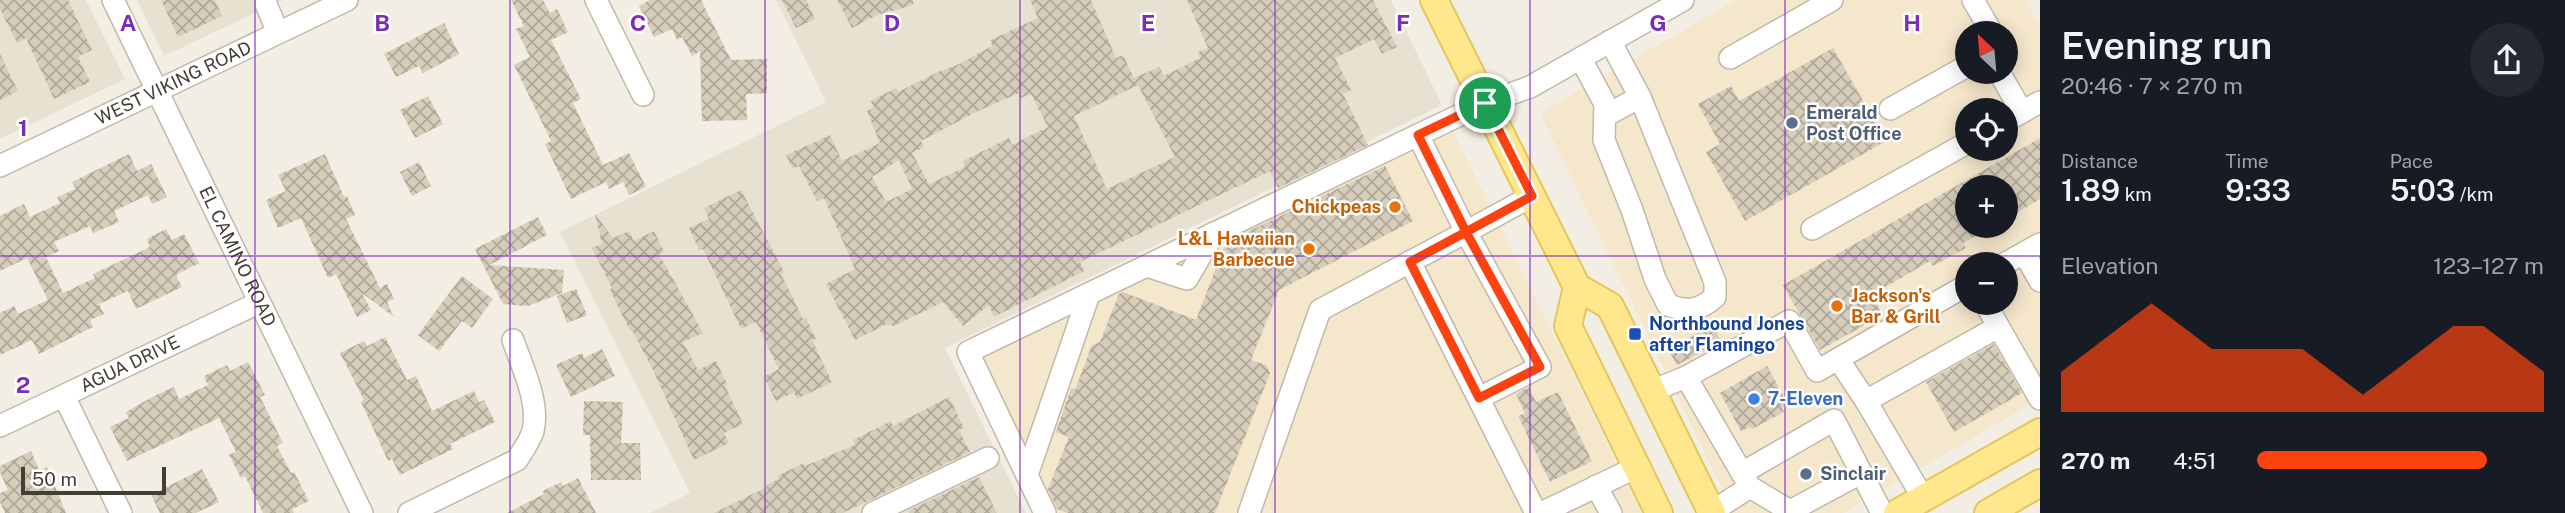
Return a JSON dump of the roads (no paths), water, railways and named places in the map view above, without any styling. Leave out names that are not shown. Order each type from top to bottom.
[{"type":"main road","points":[[1434,0],[1577,287],[1610,306],[1711,513]]},
{"type":"main road","points":[[1577,287],[1568,326],[1659,513]]},
{"type":"main road","points":[[1897,513],[2040,432]]},
{"type":"main road","points":[[1988,513],[2040,483]]},
{"type":"street","name":"EL CAMINO ROAD","points":[[113,0],[362,513]]},
{"type":"street","name":"WEST VIKING ROAD","points":[[0,166],[347,0]]},
{"type":"street","points":[[596,0],[643,95]]},
{"type":"street","points":[[1045,513],[968,352],[1485,103],[1530,88],[1683,0]]},
{"type":"street","points":[[1730,58],[1832,0]]},
{"type":"street","points":[[1973,0],[1985,21]]},
{"type":"street","points":[[263,1],[278,33]]},
{"type":"street","points":[[1581,59],[1605,104],[1604,140],[1668,305],[1685,311],[1703,308],[1715,297],[1715,282],[1640,97],[1610,41]]},
{"type":"street","points":[[1890,109],[1955,73]]},
{"type":"street","points":[[2006,84],[2022,112]]},
{"type":"street","points":[[1605,116],[1640,97]]},
{"type":"street","points":[[1418,135],[1466,232],[1540,367],[1479,398]]},
{"type":"street","points":[[1812,229],[1955,150]]},
{"type":"street","points":[[1249,513],[1320,310],[1532,196]]},
{"type":"street","points":[[1147,266],[1187,279],[1214,233]]},
{"type":"street","points":[[2032,249],[2040,281]]},
{"type":"street","points":[[1410,262],[1539,513],[1637,467]]},
{"type":"street","points":[[1652,391],[1686,377],[1789,321],[1817,371],[1955,292]]},
{"type":"street","points":[[1027,475],[1089,294]]},
{"type":"street","name":"AGUA DRIVE","points":[[0,426],[258,303]]},
{"type":"street","points":[[1992,315],[2040,399]]},
{"type":"street","points":[[1866,401],[1998,327]]},
{"type":"street","points":[[409,513],[516,460],[525,446],[533,432],[534,415],[513,340]]},
{"type":"street","points":[[1838,359],[1923,498]]},
{"type":"street","points":[[1686,377],[1746,480],[1790,511],[1861,473]]},
{"type":"street","points":[[64,396],[121,513]]},
{"type":"street","points":[[1711,513],[1746,480],[1834,420],[1882,513]]},
{"type":"street","points":[[873,513],[988,458]]},
{"type":"street","points":[[1596,486],[1611,513]]},
{"type":"place","name":"Emerald Post Office","points":[[1792,123]]},
{"type":"place","name":"Chickpeas","points":[[1395,207]]},
{"type":"place","name":"L&L Hawaiian Barbecue","points":[[1309,249]]},
{"type":"place","name":"Jackson's Bar & Grill","points":[[1837,306]]},
{"type":"place","name":"Northbound Jones after Flamingo","points":[[1635,334]]},
{"type":"place","name":"7-Eleven","points":[[1754,399]]},
{"type":"place","name":"Sinclair","points":[[1806,474]]}]
